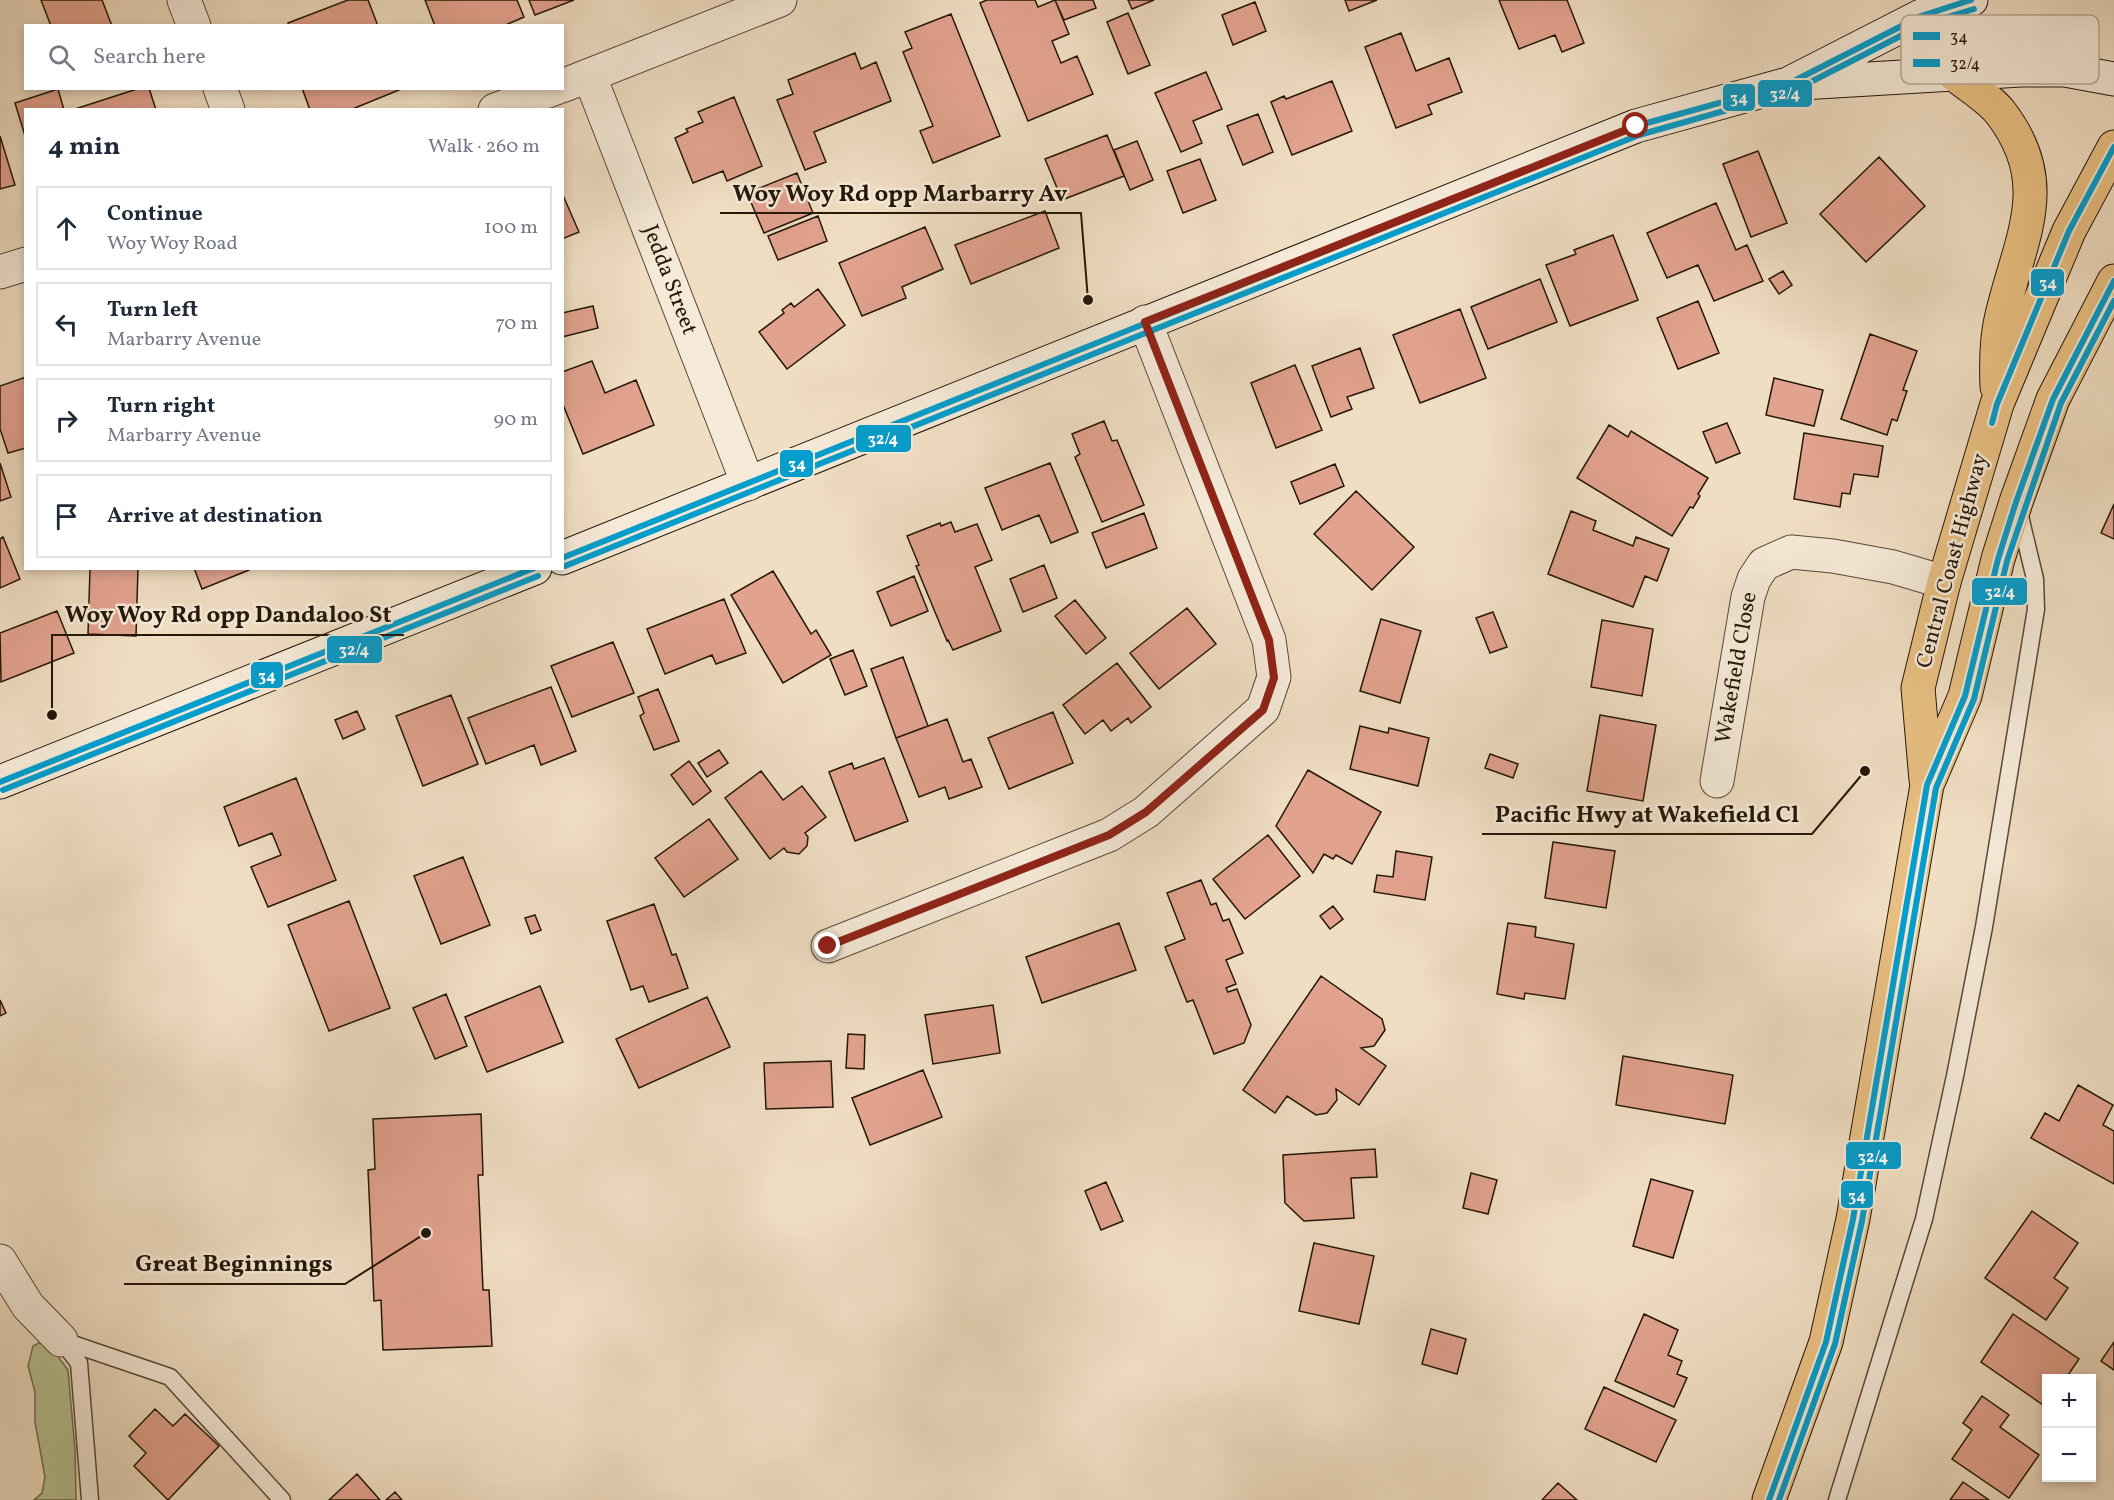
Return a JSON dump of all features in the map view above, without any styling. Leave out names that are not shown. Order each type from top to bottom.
[{"type":"highway","points":[[1966,84],[1999,110],[2019,143],[2029,166],[2030,208],[2024,238],[2001,316],[1996,361],[1997,404]]},
{"type":"highway","name":"Central Coast Highway","points":[[1927,785],[1918,688],[1944,582],[1997,404],[2069,231],[2114,147]]},
{"type":"highway","name":"Central Coast Highway","points":[[1769,1500],[1826,1342],[1853,1219],[1927,785],[1965,696],[1998,559],[2053,399],[2114,281]]},
{"type":"main road","points":[[184,0],[193,24]]},
{"type":"main road","points":[[576,81],[780,0]]},
{"type":"main road","points":[[1924,15],[1971,0]]},
{"type":"main road","points":[[564,557],[1636,126],[1788,84],[1901,26]]},
{"type":"main road","points":[[2099,76],[2114,80]]},
{"type":"main road","points":[[1788,84],[1901,77]]},
{"type":"main road","name":"Jedda Street","points":[[576,81],[748,484]]},
{"type":"main road","points":[[220,90],[227,108]]},
{"type":"main road","points":[[501,108],[550,90]]},
{"type":"main road","points":[[0,272],[24,265]]},
{"type":"main road","points":[[828,946],[1109,835],[1146,812],[1263,710],[1274,678],[1269,640],[1145,322]]},
{"type":"main road","name":"Wakefield Close","points":[[1717,782],[1748,597],[1754,579],[1764,564],[1791,552],[1833,556],[1893,567],[1944,582]]},
{"type":"main road","points":[[0,782],[530,570]]},
{"type":"main road","points":[[0,1261],[28,1306],[61,1340]]},
{"type":"lane","points":[[1837,1500],[1924,1219],[1984,927],[2036,609],[2035,579],[2016,502]]},
{"type":"lane","points":[[61,1340],[78,1363],[90,1500]]},
{"type":"lane","points":[[61,1340],[170,1377],[282,1500]]},
{"type":"green space","points":[[43,1341],[68,1370],[75,1450],[76,1500],[34,1500],[42,1493],[45,1477],[35,1422],[35,1392],[28,1366],[33,1346]]},
{"type":"building","points":[[41,0],[102,0],[111,24],[50,24]]},
{"type":"building","points":[[348,0],[368,0],[377,24],[288,24]]},
{"type":"building","points":[[425,0],[517,0],[524,17],[508,24],[434,24]]},
{"type":"building","points":[[529,0],[574,0],[535,15]]},
{"type":"building","points":[[987,0],[1035,0],[1038,7],[1055,0],[1069,34],[1052,41],[1061,63],[1077,56],[1093,94],[1028,121],[980,3]]},
{"type":"building","points":[[1055,0],[1093,0],[1096,8],[1064,20]]},
{"type":"building","points":[[1128,0],[1154,0],[1132,9]]},
{"type":"building","points":[[1345,0],[1377,0],[1349,11]]},
{"type":"building","points":[[1499,0],[1567,0],[1584,43],[1562,52],[1555,35],[1519,49]]},
{"type":"building","points":[[1255,2],[1266,31],[1233,45],[1222,15]]},
{"type":"building","points":[[1128,13],[1150,65],[1128,74],[1107,22]]},
{"type":"building","points":[[951,14],[1000,136],[933,163],[920,131],[933,126],[903,52],[912,48],[905,32]]},
{"type":"building","points":[[1401,33],[1416,71],[1449,58],[1462,92],[1428,105],[1432,114],[1396,128],[1365,47]]},
{"type":"building","points":[[855,53],[861,69],[876,62],[891,101],[814,132],[826,162],[805,170],[777,100],[793,94],[788,80]]},
{"type":"building","points":[[1206,72],[1222,109],[1193,121],[1202,143],[1181,152],[1155,93]]},
{"type":"building","points":[[1332,81],[1352,131],[1292,155],[1271,102],[1284,96],[1286,99]]},
{"type":"building","points":[[58,90],[63,108],[24,108],[24,132],[15,103]]},
{"type":"building","points":[[134,90],[150,90],[155,108],[78,108]]},
{"type":"building","points":[[303,90],[399,90],[355,108],[309,108]]},
{"type":"building","points":[[734,97],[762,166],[727,181],[723,171],[693,183],[675,138],[688,132],[686,129],[703,122],[698,112]]},
{"type":"building","points":[[1258,114],[1273,152],[1243,165],[1227,126]]},
{"type":"building","points":[[1107,135],[1124,176],[1062,200],[1045,159]]},
{"type":"building","points":[[0,136],[15,185],[0,189]]},
{"type":"building","points":[[1137,141],[1153,180],[1130,190],[1114,150]]},
{"type":"building","points":[[1758,151],[1787,223],[1751,237],[1723,164]]},
{"type":"building","points":[[1879,157],[1925,206],[1866,262],[1820,214]]},
{"type":"building","points":[[1200,159],[1216,200],[1183,213],[1167,171]]},
{"type":"building","points":[[797,173],[813,213],[764,233],[747,193]]},
{"type":"building","points":[[564,198],[579,232],[564,238]]},
{"type":"building","points":[[1716,203],[1736,250],[1747,245],[1763,281],[1714,301],[1698,265],[1667,278],[1647,233]]},
{"type":"building","points":[[1045,211],[1059,248],[971,284],[955,245]]},
{"type":"building","points":[[818,216],[827,241],[778,260],[768,236]]},
{"type":"building","points":[[925,227],[943,269],[902,287],[906,298],[862,316],[839,263]]},
{"type":"building","points":[[1613,235],[1638,300],[1570,326],[1546,265],[1576,254],[1574,250]]},
{"type":"building","points":[[1783,271],[1792,285],[1779,294],[1769,279]]},
{"type":"building","points":[[1540,279],[1557,322],[1488,349],[1471,307]]},
{"type":"building","points":[[818,289],[845,325],[787,369],[759,332],[784,313],[782,310],[791,303],[794,307]]},
{"type":"building","points":[[1698,301],[1719,353],[1678,369],[1657,318]]},
{"type":"building","points":[[593,306],[598,328],[564,336],[564,313]]},
{"type":"building","points":[[1460,309],[1486,378],[1420,403],[1393,335]]},
{"type":"building","points":[[1870,334],[1917,351],[1903,390],[1907,391],[1897,421],[1892,419],[1887,435],[1841,419]]},
{"type":"building","points":[[1360,348],[1374,388],[1347,397],[1352,409],[1331,417],[1312,366]]},
{"type":"building","points":[[592,361],[605,393],[636,380],[654,425],[583,454],[564,407],[564,371]]},
{"type":"building","points":[[1295,365],[1322,430],[1276,448],[1251,383]]},
{"type":"building","points":[[24,378],[24,449],[8,453],[0,429],[0,386]]},
{"type":"building","points":[[1774,378],[1823,390],[1814,426],[1766,415]]},
{"type":"building","points":[[1104,421],[1112,441],[1117,440],[1144,505],[1102,522],[1075,457],[1080,454],[1072,434]]},
{"type":"building","points":[[1727,423],[1740,453],[1716,463],[1703,432]]},
{"type":"building","points":[[1609,425],[1628,437],[1631,431],[1708,478],[1693,508],[1690,507],[1672,536],[1577,478]]},
{"type":"building","points":[[1804,433],[1883,446],[1878,477],[1854,474],[1850,494],[1842,493],[1840,507],[1794,499]]},
{"type":"building","points":[[0,463],[11,497],[0,501]]},
{"type":"building","points":[[1050,463],[1078,532],[1051,543],[1039,515],[1002,530],[985,488]]},
{"type":"building","points":[[1335,464],[1344,486],[1300,504],[1291,482]]},
{"type":"building","points":[[1356,491],[1414,547],[1372,590],[1314,534]]},
{"type":"building","points":[[2114,504],[2114,539],[2101,533]]},
{"type":"building","points":[[1571,511],[1596,521],[1593,530],[1633,546],[1636,537],[1669,549],[1657,581],[1645,576],[1633,607],[1548,574]]},
{"type":"building","points":[[1144,513],[1157,548],[1106,568],[1092,533]]},
{"type":"building","points":[[951,522],[955,532],[977,524],[992,560],[975,567],[1001,631],[953,650],[947,641],[916,566],[919,565],[907,536],[940,523],[941,526]]},
{"type":"building","points":[[3,537],[20,579],[0,588],[0,539]]},
{"type":"building","points":[[1044,565],[1057,598],[1023,612],[1010,579]]},
{"type":"building","points":[[90,570],[138,570],[136,636],[88,634]]},
{"type":"building","points":[[195,570],[249,570],[202,589]]},
{"type":"building","points":[[773,571],[811,634],[816,630],[831,655],[783,683],[731,595]]},
{"type":"building","points":[[914,576],[928,611],[891,626],[877,592]]},
{"type":"building","points":[[724,599],[746,653],[716,664],[712,655],[665,674],[647,629]]},
{"type":"building","points":[[1075,600],[1106,638],[1086,654],[1055,616]]},
{"type":"building","points":[[1187,608],[1216,644],[1159,689],[1130,653]]},
{"type":"building","points":[[57,611],[74,653],[1,682],[0,633]]},
{"type":"building","points":[[1493,612],[1507,647],[1490,653],[1476,618]]},
{"type":"building","points":[[1381,619],[1421,631],[1400,703],[1360,691]]},
{"type":"building","points":[[1602,620],[1653,629],[1642,696],[1591,687]]},
{"type":"building","points":[[613,642],[634,693],[572,717],[551,666]]},
{"type":"building","points":[[853,650],[867,686],[845,695],[830,659]]},
{"type":"building","points":[[903,657],[928,726],[896,738],[871,669]]},
{"type":"building","points":[[1117,663],[1151,707],[1131,723],[1128,718],[1111,731],[1103,720],[1085,734],[1063,705]]},
{"type":"building","points":[[551,687],[576,751],[541,765],[534,745],[486,764],[468,718]]},
{"type":"building","points":[[658,689],[679,741],[654,750],[640,716],[644,713],[638,697]]},
{"type":"building","points":[[451,695],[478,764],[423,786],[396,716]]},
{"type":"building","points":[[357,711],[365,729],[343,739],[335,720]]},
{"type":"building","points":[[1053,712],[1073,763],[1009,789],[988,738]]},
{"type":"building","points":[[1600,715],[1656,725],[1643,801],[1587,791]]},
{"type":"building","points":[[947,719],[963,762],[971,759],[982,787],[949,799],[945,787],[919,797],[896,738]]},
{"type":"building","points":[[1360,726],[1388,733],[1389,728],[1429,738],[1418,786],[1350,769]]},
{"type":"building","points":[[719,750],[728,763],[707,777],[698,763]]},
{"type":"building","points":[[1490,754],[1518,764],[1513,778],[1485,768]]},
{"type":"building","points":[[884,758],[908,821],[855,841],[829,772],[852,763],[854,769]]},
{"type":"building","points":[[689,761],[711,791],[693,805],[671,775]]},
{"type":"building","points":[[1308,770],[1381,812],[1352,864],[1336,855],[1333,859],[1324,854],[1313,873],[1276,826]]},
{"type":"building","points":[[761,771],[783,800],[802,786],[826,817],[805,833],[808,837],[807,846],[799,854],[787,852],[784,848],[770,859],[725,798]]},
{"type":"building","points":[[296,778],[336,880],[268,907],[251,867],[281,855],[272,833],[239,846],[224,807]]},
{"type":"building","points":[[709,819],[738,859],[684,897],[655,858]]},
{"type":"building","points":[[1268,835],[1300,876],[1245,919],[1213,879]]},
{"type":"building","points":[[1553,842],[1615,851],[1606,908],[1545,898]]},
{"type":"building","points":[[1396,851],[1432,857],[1425,900],[1374,892],[1377,875],[1393,877]]},
{"type":"building","points":[[463,857],[490,925],[441,944],[414,876]]},
{"type":"building","points":[[1201,880],[1211,905],[1216,903],[1223,921],[1229,919],[1243,953],[1226,960],[1236,984],[1226,988],[1228,992],[1237,989],[1251,1025],[1244,1043],[1214,1054],[1193,1000],[1187,1002],[1165,947],[1185,939],[1167,893]]},
{"type":"building","points":[[349,901],[390,1008],[329,1031],[288,925]]},
{"type":"building","points":[[654,904],[672,955],[676,954],[688,988],[649,1002],[643,986],[631,990],[607,921]]},
{"type":"building","points":[[1333,906],[1343,919],[1330,929],[1320,916]]},
{"type":"building","points":[[535,915],[541,930],[531,934],[525,918]]},
{"type":"building","points":[[1119,923],[1136,970],[1042,1003],[1026,957]]},
{"type":"building","points":[[1508,923],[1536,927],[1535,937],[1574,944],[1565,999],[1525,993],[1524,999],[1497,994]]},
{"type":"building","points":[[1321,976],[1382,1019],[1385,1030],[1374,1046],[1361,1048],[1386,1066],[1359,1105],[1336,1089],[1337,1100],[1327,1113],[1316,1115],[1287,1096],[1275,1113],[1243,1090]]},
{"type":"building","points":[[540,986],[563,1042],[487,1072],[465,1017]]},
{"type":"building","points":[[446,994],[467,1046],[435,1059],[413,1008]]},
{"type":"building","points":[[707,997],[730,1047],[639,1088],[616,1039]]},
{"type":"building","points":[[0,1000],[6,1013],[0,1016]]},
{"type":"building","points":[[993,1005],[1000,1053],[933,1064],[925,1015]]},
{"type":"building","points":[[848,1034],[865,1035],[864,1069],[846,1068]]},
{"type":"building","points":[[1623,1056],[1733,1075],[1725,1124],[1616,1105]]},
{"type":"building","points":[[831,1061],[833,1107],[766,1109],[764,1063]]},
{"type":"building","points":[[923,1070],[942,1117],[870,1145],[852,1098]]},
{"type":"building","points":[[2078,1085],[2113,1105],[2103,1125],[2114,1131],[2114,1184],[2031,1138],[2045,1113],[2059,1121]]},
{"type":"building","points":[[481,1114],[483,1175],[478,1175],[483,1290],[489,1290],[492,1346],[383,1350],[381,1300],[374,1301],[368,1170],[375,1169],[373,1119]]},
{"type":"building","points":[[1375,1149],[1377,1177],[1351,1178],[1354,1218],[1304,1221],[1285,1203],[1283,1155]]},
{"type":"building","points":[[1471,1173],[1497,1180],[1488,1214],[1463,1208]]},
{"type":"building","points":[[1651,1179],[1693,1191],[1673,1258],[1633,1246]]},
{"type":"building","points":[[1106,1182],[1123,1221],[1101,1230],[1085,1191]]},
{"type":"building","points":[[2032,1211],[2078,1243],[2054,1278],[2068,1288],[2046,1320],[1985,1278]]},
{"type":"building","points":[[1314,1243],[1374,1256],[1359,1324],[1299,1311]]},
{"type":"building","points":[[1644,1314],[1678,1330],[1668,1355],[1682,1361],[1677,1374],[1687,1378],[1674,1407],[1615,1381]]},
{"type":"building","points":[[2013,1314],[2079,1359],[2069,1374],[2042,1374],[2042,1404],[1981,1362]]},
{"type":"building","points":[[1431,1329],[1466,1339],[1457,1374],[1422,1364]]},
{"type":"building","points":[[2114,1342],[2114,1370],[2101,1361]]},
{"type":"building","points":[[1604,1387],[1676,1420],[1656,1462],[1585,1429]]},
{"type":"building","points":[[1982,1396],[2009,1415],[2000,1427],[2039,1455],[2009,1498],[1952,1459],[1972,1430],[1963,1423]]},
{"type":"building","points":[[155,1409],[173,1426],[185,1414],[219,1446],[168,1500],[134,1466],[146,1453],[129,1436]]},
{"type":"building","points":[[357,1474],[380,1500],[329,1500]]},
{"type":"building","points":[[1963,1482],[1989,1500],[1950,1500]]},
{"type":"building","points":[[1558,1483],[1577,1500],[1542,1500]]},
{"type":"building","points":[[395,1492],[402,1500],[386,1500]]},
{"type":"transit line","name":"34","points":[[1924,15],[1971,0]]},
{"type":"transit line","name":"32/4","points":[[1954,15],[1974,9]]},
{"type":"transit line","name":"34","points":[[564,557],[1636,126],[1788,84],[1901,26]]},
{"type":"transit line","name":"32/4","points":[[565,566],[1639,135],[1791,92],[1901,36]]},
{"type":"transit line","name":"34","points":[[1992,423],[1997,404],[2069,231],[2114,147]]},
{"type":"transit line","name":"34","points":[[1769,1500],[1826,1342],[1853,1219],[1927,785],[1965,696],[1998,559],[2053,399],[2114,281]]},
{"type":"transit line","name":"32/4","points":[[1779,1500],[1835,1344],[1862,1221],[1936,788],[1974,699],[2007,561],[2061,403],[2114,301]]},
{"type":"transit line","name":"34","points":[[0,782],[529,570]]},
{"type":"transit line","name":"32/4","points":[[3,790],[538,576]]},
{"type":"place","name":"Woy Woy Rd opp Marbarry Av","points":[[1088,300]]},
{"type":"place","name":"Woy Woy Rd opp Dandaloo St","points":[[52,715]]},
{"type":"place","name":"Pacific Hwy at Wakefield Cl","points":[[1865,771]]},
{"type":"place","name":"Great Beginnings","points":[[426,1233]]},
{"type":"route","points":[[828,946],[1109,835],[1146,812],[1263,710],[1274,678],[1269,640],[1145,322],[1636,126]]}]
